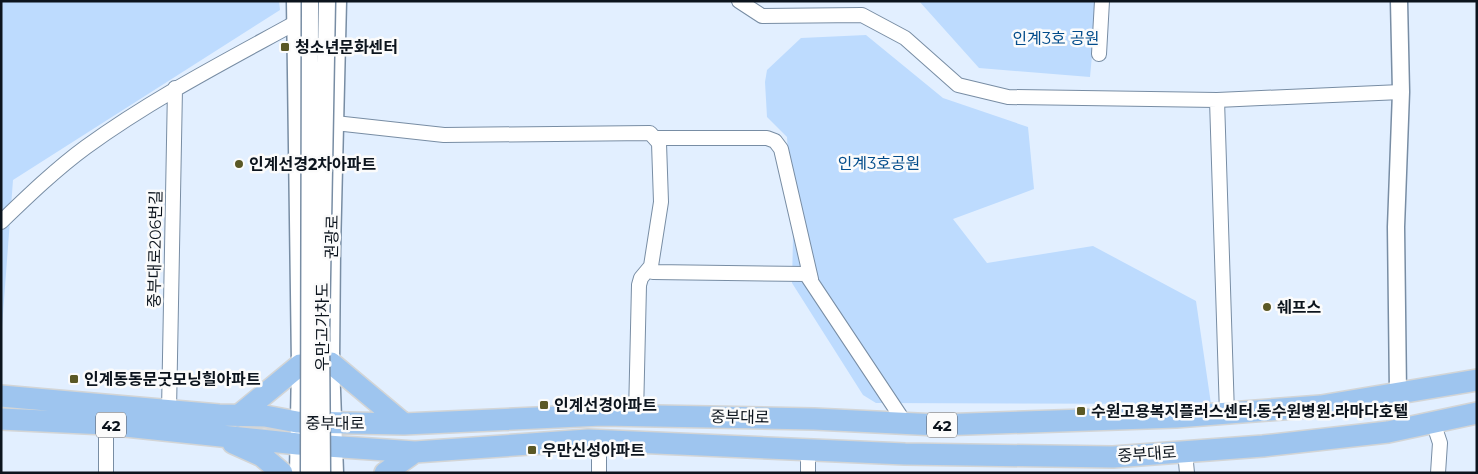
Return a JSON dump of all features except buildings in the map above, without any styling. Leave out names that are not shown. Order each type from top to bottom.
[{"type":"main road","points":[[331,363],[404,424]]},
{"type":"main road","points":[[238,416],[300,365]]},
{"type":"main road","name":"중부대로","points":[[1,396],[169,411],[264,416],[297,422],[404,424],[636,415],[948,424],[1227,414],[1320,406],[1477,380]]},
{"type":"main road","name":"중부대로","points":[[1,419],[106,424],[298,444],[415,452],[599,441],[1026,457],[1113,457],[1263,446],[1388,432],[1477,413]]},
{"type":"main road","points":[[220,436],[262,456],[282,473]]},
{"type":"main road","points":[[384,473],[415,452]]},
{"type":"street","name":"권광로","points":[[295,1],[300,365],[297,422],[298,473]]},
{"type":"street","name":"우만고가차도","points":[[309,473],[310,1]]},
{"type":"street","name":"우만고가차도","points":[[322,473],[320,334],[327,1]]},
{"type":"street","name":"권광로","points":[[335,473],[331,363],[338,1]]},
{"type":"street","points":[[739,1],[762,16],[862,15],[905,38],[958,85],[1008,97],[1217,100],[1401,92]]},
{"type":"street","points":[[1099,54],[1102,1]]},
{"type":"street","points":[[1398,393],[1396,227],[1401,92],[1399,1]]},
{"type":"street","points":[[1,222],[28,196],[86,147],[175,88],[295,23]]},
{"type":"street","name":"중부대로206번길","points":[[169,411],[175,88]]},
{"type":"street","points":[[1217,100],[1227,414]]},
{"type":"street","points":[[335,123],[444,135],[650,133],[659,143],[661,202],[651,266],[653,272],[657,274],[806,274],[906,423]]},
{"type":"street","points":[[656,138],[767,138],[775,141],[781,149],[811,279]]},
{"type":"street","points":[[636,415],[638,285],[651,266]]},
{"type":"street","points":[[1433,422],[1440,443],[1438,473]]},
{"type":"street","points":[[106,424],[106,473]]},
{"type":"street","points":[[599,441],[599,473]]},
{"type":"street","points":[[808,449],[808,473]]},
{"type":"street","name":"중부대로","points":[[1185,452],[1186,473]]},
{"type":"green space","points":[[1,1],[279,1],[280,10],[13,180],[1,340]]},
{"type":"green space","name":"인계3호 공원","points":[[919,1],[1097,1],[1090,77],[979,68]]},
{"type":"green space","name":"인계3호공원","points":[[866,35],[943,98],[1028,127],[1034,189],[953,219],[987,263],[1093,246],[1196,301],[1211,404],[876,403],[863,395],[792,283],[793,238],[787,137],[767,117],[765,82],[767,70],[801,38]]},
{"type":"place","name":"청소년문화센터","points":[[285,47]]},
{"type":"place","name":"인계선경2차아파트","points":[[239,164]]},
{"type":"place","name":"쉐프스","points":[[1267,307]]},
{"type":"place","name":"인계동동문굿모닝힐아파트","points":[[74,379]]},
{"type":"place","name":"인계선경아파트","points":[[544,405]]},
{"type":"place","name":"수원고용복지플러스센터.동수원병원.라마다호텔","points":[[1081,411]]},
{"type":"place","name":"우만신성아파트","points":[[532,450]]}]
